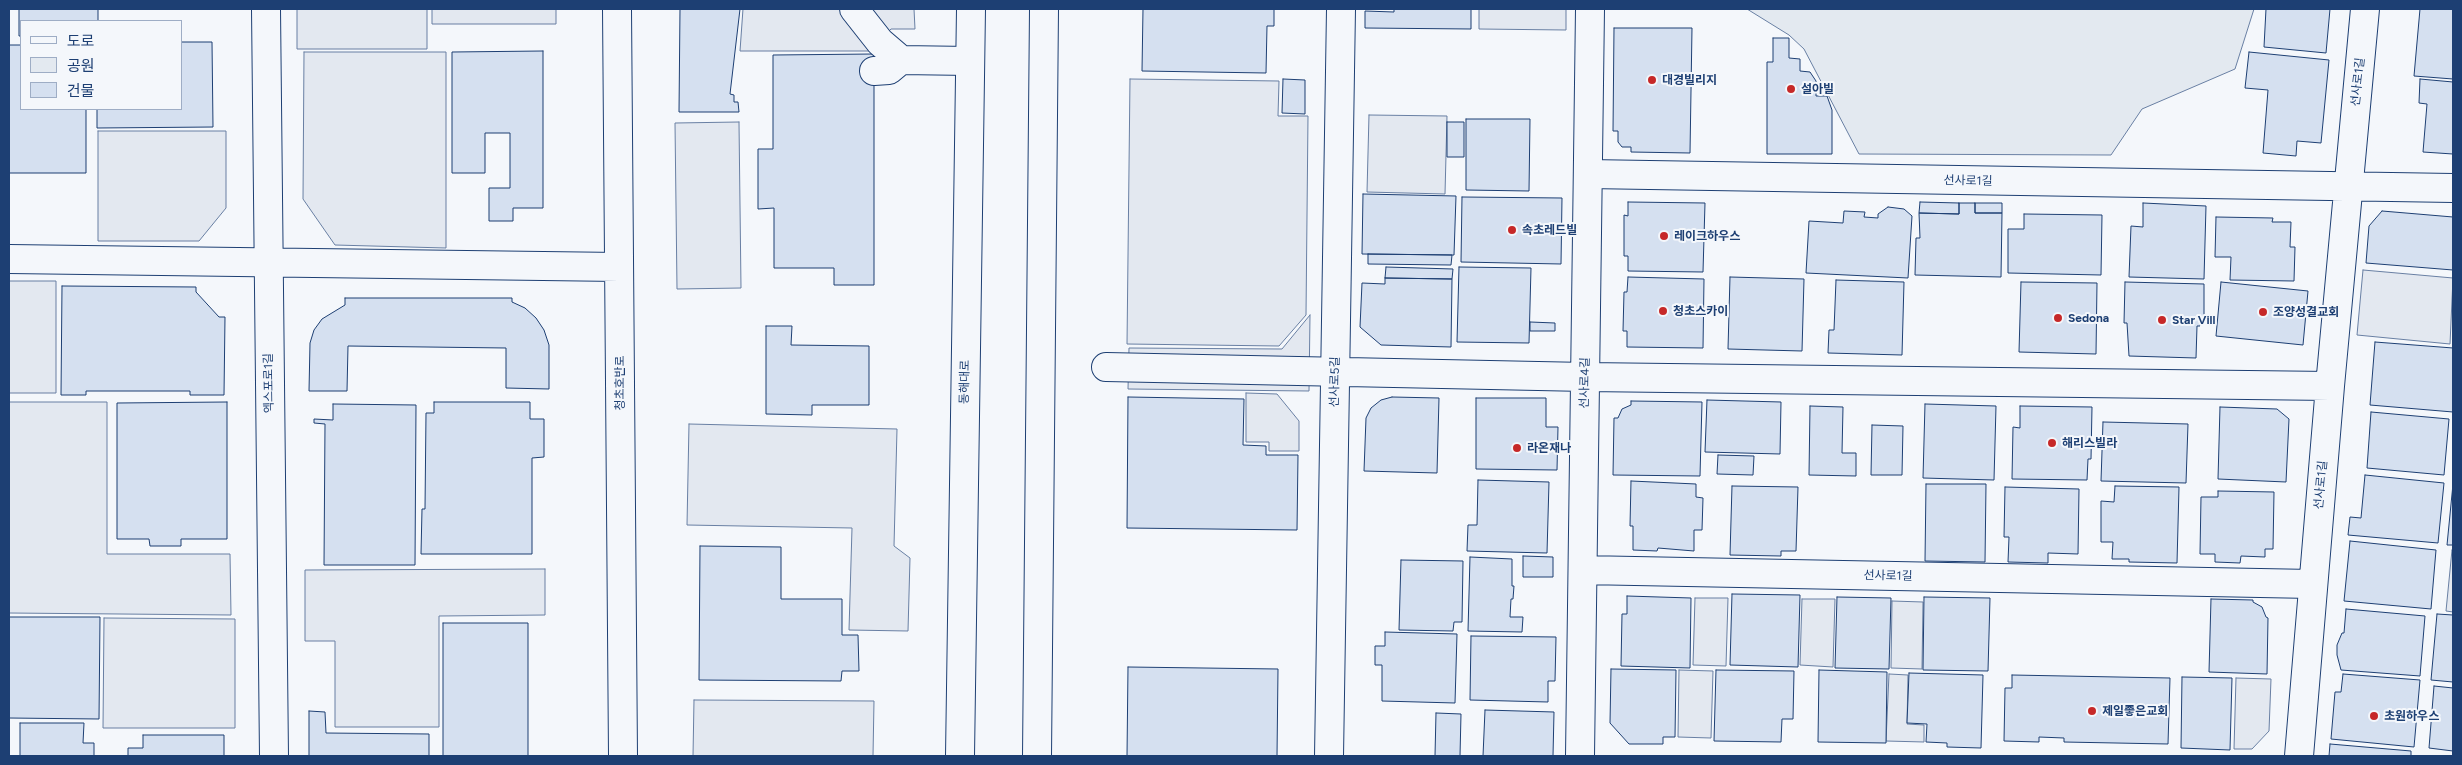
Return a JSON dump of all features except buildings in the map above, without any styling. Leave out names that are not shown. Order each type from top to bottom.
[{"type":"street","name":"엑스포로1길","points":[[266,9],[274,756]]},
{"type":"street","name":"청초호반로","points":[[617,9],[624,756]]},
{"type":"street","points":[[854,9],[880,42],[901,60],[970,61]]},
{"type":"street","name":"동해대로","points":[[960,756],[971,9]]},
{"type":"street","points":[[1037,756],[1044,9]]},
{"type":"street","name":"선사로5길","points":[[1329,756],[1341,9]]},
{"type":"street","name":"선사로4길","points":[[1580,756],[1590,9]]},
{"type":"street","name":"선사로1길","points":[[2299,756],[2347,185],[2365,9]]},
{"type":"street","points":[[874,71],[889,70],[901,60]]},
{"type":"street","name":"선사로1길","points":[[1588,174],[2095,184],[2347,185]]},
{"type":"street","points":[[2347,185],[2453,188]]},
{"type":"street","points":[[9,259],[619,267]]},
{"type":"street","points":[[1106,367],[1586,377],[2330,386]]},
{"type":"street","name":"선사로1길","points":[[1583,570],[2312,584]]},
{"type":"green space","points":[[1747,9],[2254,9],[2235,69],[2142,109],[2111,155],[1859,154],[1804,49],[1789,35]]},
{"type":"shaded area","points":[[297,9],[427,9],[427,49],[297,49]]},
{"type":"shaded area","points":[[432,9],[556,9],[556,24],[432,24]]},
{"type":"shaded area","points":[[743,9],[914,9],[915,29],[891,29],[870,51],[740,51]]},
{"type":"shaded area","points":[[1479,9],[1566,9],[1566,30],[1479,29]]},
{"type":"shaded area","points":[[304,52],[446,52],[446,248],[335,245],[303,199]]},
{"type":"shaded area","points":[[1130,79],[1279,81],[1278,116],[1308,116],[1306,315],[1279,346],[1127,344]]},
{"type":"shaded area","points":[[1369,115],[1447,116],[1445,194],[1367,192]]},
{"type":"shaded area","points":[[739,122],[741,288],[677,289],[675,123]]},
{"type":"shaded area","points":[[98,131],[226,131],[226,208],[199,241],[98,241]]},
{"type":"shaded area","points":[[2363,270],[2453,278],[2450,344],[2357,335]]},
{"type":"shaded area","points":[[9,281],[56,281],[56,393],[9,393]]},
{"type":"shaded area","points":[[1310,315],[1309,391],[1128,389],[1129,348],[1282,349]]},
{"type":"shaded area","points":[[1246,393],[1277,394],[1299,421],[1299,451],[1269,451],[1269,442],[1246,442]]},
{"type":"shaded area","points":[[9,402],[107,402],[107,554],[230,554],[231,615],[9,613]]},
{"type":"shaded area","points":[[689,424],[897,429],[894,546],[910,558],[908,631],[849,630],[852,528],[687,525]]},
{"type":"shaded area","points":[[2453,550],[2453,612],[2446,611]]},
{"type":"shaded area","points":[[545,569],[545,615],[439,616],[439,727],[335,727],[335,641],[305,641],[305,570]]},
{"type":"shaded area","points":[[1695,598],[1728,598],[1726,666],[1693,665]]},
{"type":"shaded area","points":[[1802,599],[1835,599],[1833,667],[1800,665]]},
{"type":"shaded area","points":[[1892,601],[1923,602],[1922,669],[1891,668]]},
{"type":"shaded area","points":[[104,618],[235,619],[235,728],[103,728]]},
{"type":"shaded area","points":[[1679,670],[1713,671],[1711,738],[1678,737]]},
{"type":"shaded area","points":[[1889,674],[1908,675],[1907,724],[1924,725],[1924,742],[1886,741]]},
{"type":"shaded area","points":[[2236,678],[2271,679],[2269,731],[2252,749],[2234,749]]},
{"type":"shaded area","points":[[694,700],[874,701],[873,756],[693,756]]},
{"type":"place","name":"대경빌리지","points":[[1652,80]]},
{"type":"place","name":"설아빌","points":[[1791,89]]},
{"type":"place","name":"속초레드빌","points":[[1512,230]]},
{"type":"place","name":"레이크하우스","points":[[1664,236]]},
{"type":"place","name":"청초스카이","points":[[1663,311]]},
{"type":"place","name":"조양성결교회","points":[[2263,312]]},
{"type":"place","name":"Sedona","points":[[2058,318]]},
{"type":"place","name":"Star Vill","points":[[2162,320]]},
{"type":"place","name":"해리스빌라","points":[[2052,443]]},
{"type":"place","name":"라온재나","points":[[1517,448]]},
{"type":"place","name":"제일좋은교회","points":[[2092,711]]},
{"type":"place","name":"초원하우스","points":[[2374,716]]}]
